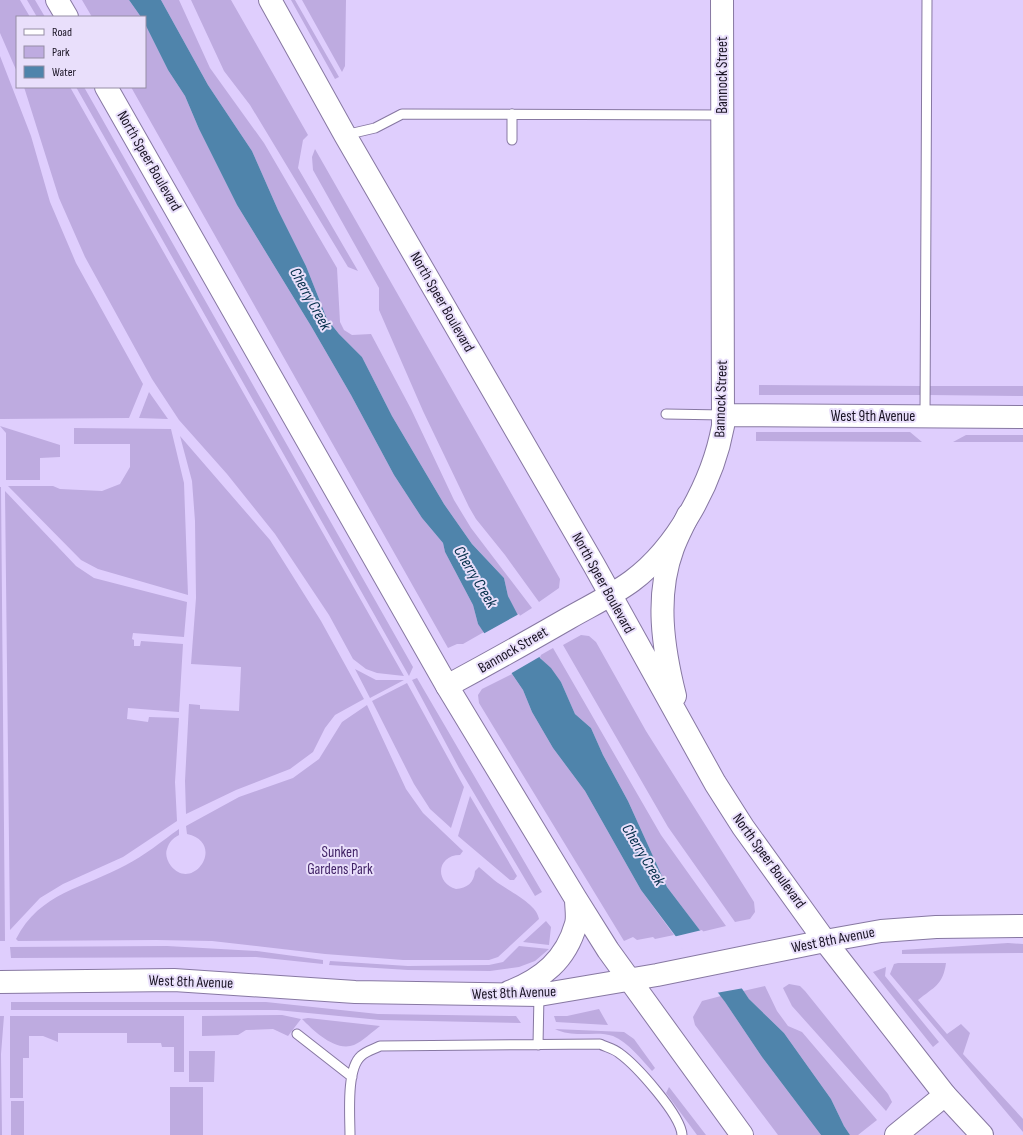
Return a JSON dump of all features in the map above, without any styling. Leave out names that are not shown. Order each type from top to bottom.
[{"type":"main road","points":[[57,0],[65,16]]},
{"type":"main road","name":"North Speer Boulevard","points":[[270,0],[345,135],[610,594],[684,728],[726,800],[825,941],[945,1095],[982,1135]]},
{"type":"main road","name":"Bannock Street","points":[[447,686],[632,581],[662,553],[688,515],[711,471],[721,439],[723,415],[722,0]]},
{"type":"main road","name":"North Speer Boulevard","points":[[107,88],[447,686],[576,899],[608,950],[742,1135]]},
{"type":"main road","name":"West 9th Avenue","points":[[723,415],[1023,417]]},
{"type":"main road","points":[[684,728],[667,664],[662,620],[666,574],[673,549],[688,515]]},
{"type":"main road","points":[[499,995],[530,984],[551,969],[566,950],[577,923],[576,899]]},
{"type":"main road","name":"West 8th Avenue","points":[[0,982],[174,980],[355,992],[539,995],[657,975],[825,941],[906,928],[1023,926]]},
{"type":"main road","points":[[896,1135],[945,1095]]},
{"type":"lane","points":[[926,416],[927,0]]},
{"type":"lane","points":[[345,135],[375,128],[402,114],[722,115]]},
{"type":"lane","points":[[512,114],[512,140]]},
{"type":"lane","points":[[666,414],[723,415]]},
{"type":"lane","points":[[538,1045],[539,995]]},
{"type":"lane","points":[[297,1034],[352,1077]]},
{"type":"lane","points":[[350,1135],[352,1077],[354,1067],[360,1056],[380,1046],[600,1044],[618,1052],[643,1075],[678,1120],[682,1135]]},
{"type":"green space","points":[[0,0],[20,0],[29,16],[16,16],[16,70],[0,33]]},
{"type":"green space","points":[[27,0],[35,0],[44,16],[36,16]]},
{"type":"green space","points":[[82,0],[129,0],[140,16],[91,16]]},
{"type":"green space","points":[[161,0],[179,0],[210,68],[264,143],[337,268],[340,322],[344,330],[352,335],[371,334],[411,409],[454,500],[471,528],[532,608],[518,617],[508,596],[504,578],[472,544],[444,504],[392,416],[362,357],[339,334],[327,319],[306,266],[278,210],[252,151],[208,85]]},
{"type":"green space","points":[[191,0],[231,0],[308,135],[303,140],[298,168],[358,271],[348,267],[250,105],[224,71]]},
{"type":"green space","points":[[291,0],[295,0],[339,77],[335,79]]},
{"type":"green space","points":[[302,0],[346,0],[345,66],[342,72]]},
{"type":"green space","points":[[146,26],[168,70],[185,96],[199,129],[237,205],[311,326],[351,395],[394,475],[422,518],[443,543],[445,552],[473,605],[478,624],[484,632],[463,644],[457,644],[448,648],[132,88],[146,88]]},
{"type":"green space","points":[[0,56],[31,136],[50,202],[76,263],[143,384],[129,418],[0,419]]},
{"type":"green space","points":[[24,88],[71,88],[404,676],[377,673],[366,669],[353,659],[329,615],[275,534],[227,474],[179,420],[152,379],[85,257],[59,198]]},
{"type":"green space","points":[[77,88],[85,88],[413,667],[409,676]]},
{"type":"green space","points":[[315,149],[560,579],[559,588],[539,602],[505,555],[476,519],[469,507],[423,411],[379,310],[379,288],[313,170],[312,157]]},
{"type":"green space","points":[[759,385],[920,386],[920,395],[759,395]]},
{"type":"green space","points":[[929,386],[1023,386],[1023,396],[929,395]]},
{"type":"green space","points":[[149,392],[168,419],[139,418]]},
{"type":"green space","points":[[0,426],[60,445],[60,457],[40,458],[40,480],[6,480],[6,433]]},
{"type":"green space","points":[[74,428],[171,429],[184,483],[188,595],[98,569],[81,560],[8,486],[53,486],[60,489],[102,491],[120,484],[130,467],[130,444],[74,444]]},
{"type":"green space","points":[[756,432],[910,432],[922,442],[756,441]]},
{"type":"green space","points":[[966,435],[1023,435],[1023,442],[953,442]]},
{"type":"green space","points":[[180,436],[270,540],[321,621],[364,699],[335,715],[325,728],[313,752],[290,769],[236,790],[186,814],[185,781],[189,704],[200,705],[200,709],[239,711],[241,667],[191,664],[196,598],[195,521],[192,481]]},
{"type":"green space","points":[[1,487],[5,941],[0,941]]},
{"type":"green space","points":[[5,491],[76,566],[94,578],[187,602],[184,637],[133,633],[132,639],[134,640],[134,646],[140,646],[141,641],[183,644],[179,712],[128,708],[127,719],[148,722],[149,717],[179,718],[175,782],[177,821],[123,857],[63,884],[40,898],[10,930]]},
{"type":"green space","points":[[581,635],[589,636],[596,642],[646,731],[754,902],[755,912],[750,919],[735,922],[668,827],[563,645]]},
{"type":"green space","points":[[553,648],[661,835],[726,926],[701,932],[667,887],[628,801],[603,755],[591,728],[575,714],[561,682],[539,656]]},
{"type":"green space","points":[[355,669],[376,680],[404,680],[370,698]]},
{"type":"green space","points":[[512,674],[523,690],[532,712],[553,748],[585,791],[641,890],[674,935],[655,939],[653,937],[637,940],[633,937],[624,941],[479,703],[478,695],[482,689]]},
{"type":"green space","points":[[417,678],[542,892],[535,896],[459,768],[412,680]]},
{"type":"green space","points":[[407,683],[464,787],[451,828],[430,809],[414,784],[372,701]]},
{"type":"green space","name":"Sunken Gardens Park","points":[[367,705],[406,789],[423,813],[463,851],[460,855],[452,856],[447,859],[443,864],[441,869],[444,881],[449,886],[456,889],[467,886],[473,879],[475,871],[479,867],[499,884],[527,902],[537,913],[539,919],[498,957],[489,960],[403,960],[325,954],[212,941],[18,941],[16,939],[26,923],[37,911],[50,901],[133,861],[179,829],[179,835],[172,840],[168,847],[166,853],[167,860],[171,866],[180,873],[188,874],[196,870],[202,864],[205,855],[204,847],[199,839],[187,834],[186,826],[239,797],[293,778],[319,759],[342,722]]},
{"type":"green space","points":[[470,796],[517,876],[514,880],[510,880],[458,836]]},
{"type":"green space","points":[[546,921],[551,927],[549,945],[523,942]]},
{"type":"green space","points":[[1008,943],[1023,944],[1023,953],[902,954],[902,950]]},
{"type":"green space","points":[[167,946],[257,951],[323,960],[323,964],[256,957],[11,958],[10,947]]},
{"type":"green space","points":[[519,946],[549,949],[535,961],[519,967],[490,971],[408,970],[329,965],[330,961],[408,966],[489,965],[503,962]]},
{"type":"green space","points":[[946,963],[943,976],[937,985],[918,1000],[947,1034],[961,1024],[970,1033],[963,1054],[1023,1119],[1023,1132],[890,974],[894,964]]},
{"type":"green space","points":[[886,967],[885,976],[939,1042],[933,1047],[873,972]]},
{"type":"green space","points":[[789,984],[800,986],[805,991],[888,1094],[892,1102],[886,1111],[792,1006],[783,988]]},
{"type":"green space","points":[[765,986],[777,1011],[788,1026],[802,1032],[877,1120],[858,1135],[850,1135],[831,1099],[784,1033],[749,999],[743,991]]},
{"type":"green space","points":[[721,996],[762,1057],[821,1135],[778,1135],[695,1025],[693,1017],[702,1001]]},
{"type":"green space","points":[[11,1002],[266,1002],[378,1014],[516,1016],[521,1023],[380,1020],[277,1010],[11,1010]]},
{"type":"green space","points":[[599,1009],[608,1025],[556,1022],[554,1016],[567,1016]]},
{"type":"green space","points":[[282,1015],[301,1019],[288,1036],[273,1029],[246,1030],[238,1035],[202,1036],[202,1016]]},
{"type":"green space","points":[[0,1016],[4,1016],[1,1054],[2,1135],[0,1135]]},
{"type":"green space","points":[[10,1016],[184,1016],[184,1072],[174,1072],[174,1047],[162,1047],[161,1043],[127,1043],[127,1033],[58,1033],[58,1042],[43,1036],[29,1036],[29,1058],[23,1058],[23,1098],[10,1098]]},
{"type":"green space","points":[[308,1018],[380,1026],[354,1045],[340,1046],[325,1039],[302,1019]]},
{"type":"green space","points":[[555,1029],[624,1032],[634,1039],[655,1068],[652,1071],[629,1047],[613,1036],[606,1034],[578,1034],[563,1032]]},
{"type":"green space","points":[[189,1051],[215,1051],[214,1082],[189,1082]]},
{"type":"green space","points":[[170,1087],[203,1087],[203,1135],[170,1135]]},
{"type":"green space","points":[[669,1087],[706,1135],[697,1135],[666,1093]]},
{"type":"green space","points":[[11,1101],[24,1101],[24,1135],[11,1135]]},
{"type":"water","name":"Cherry Creek","points":[[129,0],[161,0],[208,85],[252,151],[278,210],[306,266],[327,319],[339,334],[362,357],[392,416],[444,504],[472,544],[504,578],[508,596],[540,658],[551,668],[561,682],[575,714],[591,728],[603,755],[628,801],[667,887],[724,962],[749,999],[784,1033],[831,1099],[850,1135],[821,1135],[762,1057],[725,1002],[641,890],[585,791],[553,748],[532,712],[523,690],[478,624],[473,605],[445,552],[443,543],[422,518],[394,475],[351,395],[311,326],[237,205],[199,129],[185,96],[168,70],[146,26],[146,16],[140,16]]},
{"type":"pier","points":[[519,614],[541,656],[510,674],[483,634]]},
{"type":"pier","points":[[702,930],[726,961],[744,988],[716,993],[673,937]]}]
